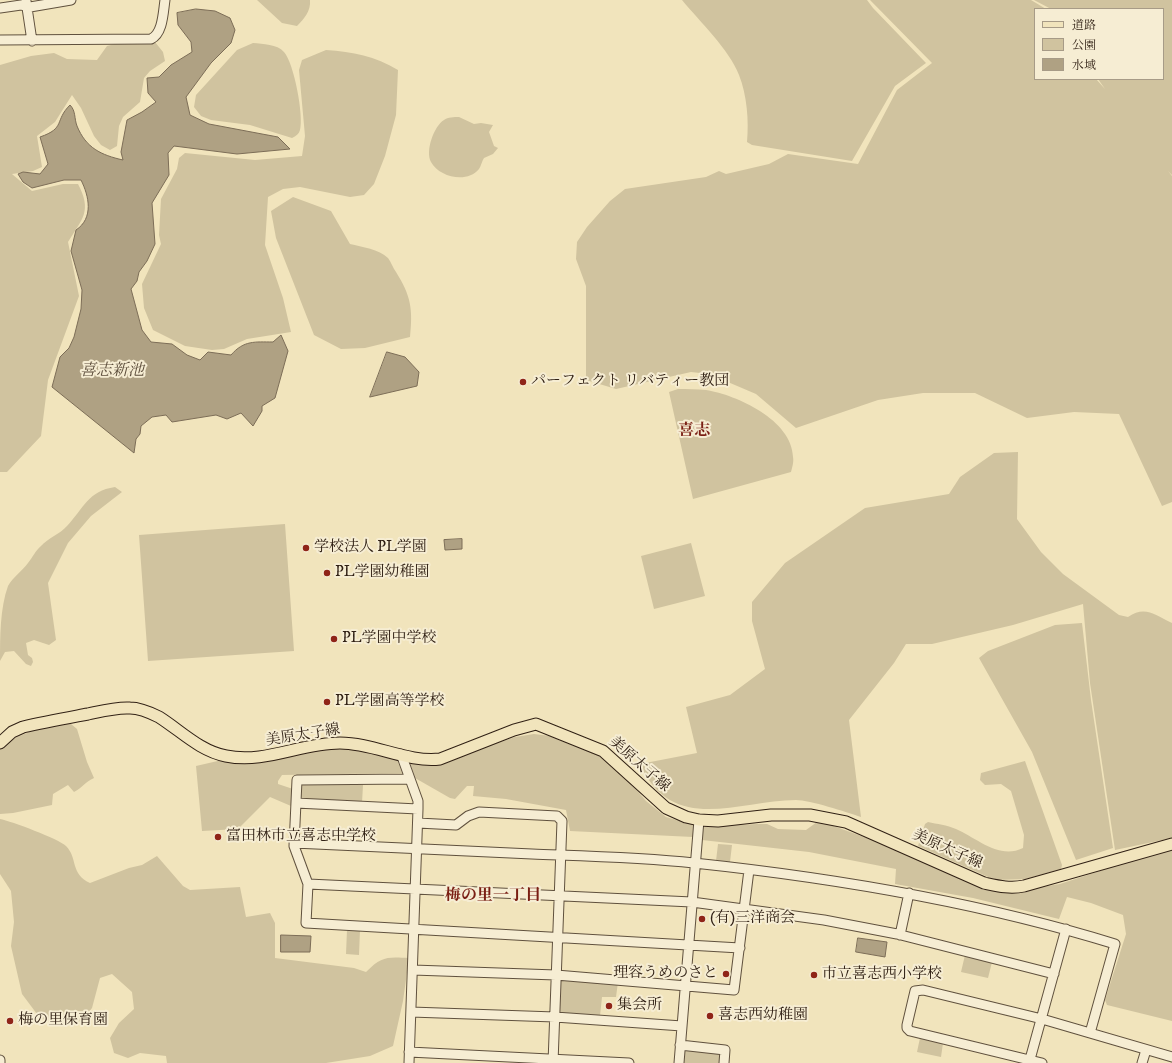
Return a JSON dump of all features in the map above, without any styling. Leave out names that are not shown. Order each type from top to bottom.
[{"type":"main road","name":"美原太子線","points":[[0,743],[12,732],[23,727],[107,710],[131,708],[144,711],[158,717],[204,749],[228,756],[244,758],[261,757],[337,743],[372,747],[416,758],[440,759],[514,730],[536,724],[596,747],[609,756],[666,808],[681,816],[698,820],[718,821],[788,815],[810,815],[846,822],[984,883],[1007,888],[1024,886],[1172,844]]},
{"type":"street","points":[[26,3],[30,7],[71,0]]},
{"type":"street","points":[[0,40],[32,41],[151,39],[156,37],[160,31],[165,0]]},
{"type":"street","points":[[0,8],[26,3]]},
{"type":"street","points":[[26,3],[32,41]]},
{"type":"street","points":[[401,754],[418,801],[418,849],[409,1063]]},
{"type":"street","points":[[410,779],[297,780],[294,843],[308,884],[306,923],[740,948]]},
{"type":"street","points":[[296,803],[418,809]]},
{"type":"street","points":[[418,823],[456,825],[468,816],[479,812],[557,816],[560,818],[563,825],[553,1061]]},
{"type":"street","points":[[679,1063],[698,820]]},
{"type":"street","points":[[294,843],[562,855],[695,863],[821,879],[909,893],[1066,929],[1115,944],[1090,1033]]},
{"type":"street","points":[[413,970],[556,975],[734,990],[750,870]]},
{"type":"street","points":[[308,884],[692,902],[824,920],[900,935],[1054,974]]},
{"type":"street","points":[[900,935],[909,893]]},
{"type":"street","points":[[1030,1061],[1066,929]]},
{"type":"street","points":[[1042,1063],[910,1031],[907,1028],[907,1025],[915,991],[923,990],[1042,1019],[1172,1057]]},
{"type":"street","points":[[411,1012],[555,1017],[682,1026]]},
{"type":"street","points":[[680,1045],[725,1050],[724,1063]]},
{"type":"street","points":[[1142,1063],[1146,1050]]},
{"type":"street","points":[[409,1052],[553,1061],[629,1063]]},
{"type":"green space","points":[[257,0],[310,0],[310,4],[302,21],[297,26],[282,23]]},
{"type":"green space","points":[[682,0],[867,0],[926,63],[895,86],[852,161],[752,145],[747,142],[748,125],[746,99],[739,75],[728,55],[714,36]]},
{"type":"green space","points":[[870,0],[1031,0],[1044,8],[1034,8],[1034,80],[1097,80],[1105,89],[1099,80],[1164,80],[1164,8],[1049,8],[1034,0],[1172,0],[1172,175],[1168,171],[1172,176],[1172,502],[1162,506],[1119,414],[1074,412],[1027,418],[975,393],[923,393],[878,400],[796,428],[756,394],[709,374],[691,372],[616,389],[586,380],[586,286],[576,259],[577,242],[587,227],[610,201],[625,189],[706,177],[719,171],[726,174],[769,164],[788,154],[858,164],[897,90],[932,63]]},
{"type":"green space","points":[[123,42],[155,42],[163,52],[165,61],[150,71],[144,78],[140,102],[123,117],[119,126],[117,146],[110,150],[101,145],[94,136],[81,108],[72,95],[55,122],[37,136],[42,167],[33,171],[12,174],[32,191],[63,184],[78,184],[82,193],[85,208],[78,227],[68,242],[79,296],[48,380],[41,436],[7,472],[0,472],[0,65],[31,56],[54,53],[67,59],[97,60],[107,46]]},
{"type":"green space","points":[[253,43],[278,47],[288,58],[295,78],[301,113],[300,131],[292,138],[250,125],[211,120],[201,116],[194,107],[196,95],[237,50]]},
{"type":"green space","points":[[326,50],[345,52],[372,58],[398,70],[396,115],[385,156],[374,184],[364,195],[350,197],[300,187],[283,189],[268,197],[265,245],[283,298],[291,332],[247,339],[224,349],[212,350],[185,346],[153,330],[144,308],[142,284],[161,244],[159,235],[161,199],[177,169],[179,158],[185,153],[255,160],[302,156],[305,136],[299,70],[302,60]]},
{"type":"green space","points":[[459,117],[474,124],[481,123],[493,125],[489,132],[494,146],[498,148],[493,154],[484,158],[479,169],[474,174],[454,177],[440,172],[435,167],[429,157],[429,152],[434,133],[440,123],[447,118]]},
{"type":"green space","points":[[293,197],[331,211],[350,244],[375,250],[388,258],[405,288],[410,303],[410,337],[365,348],[341,349],[314,335],[276,238],[271,211]]},
{"type":"green space","points":[[678,389],[706,390],[719,393],[733,397],[761,412],[773,421],[783,432],[790,444],[793,459],[791,472],[693,499],[669,392]]},
{"type":"green space","points":[[1018,452],[1017,519],[1041,552],[1063,574],[1119,615],[1128,617],[1134,613],[1150,612],[1172,623],[1172,838],[1115,850],[1090,683],[1083,604],[1013,625],[932,644],[906,644],[894,663],[849,720],[861,817],[819,804],[796,800],[729,808],[708,809],[688,807],[669,800],[653,786],[640,764],[697,753],[686,707],[730,695],[765,669],[752,621],[752,602],[785,563],[865,508],[949,494],[960,477],[994,453]]},
{"type":"green space","points":[[115,487],[122,492],[91,516],[68,543],[48,583],[56,640],[49,645],[34,640],[26,643],[28,655],[32,658],[33,662],[31,666],[26,664],[14,651],[5,652],[0,661],[2,613],[8,586],[26,566],[39,548],[64,529],[92,496],[98,492]]},
{"type":"green space","points":[[285,524],[294,651],[148,661],[139,535]]},
{"type":"green space","points":[[691,543],[705,596],[654,609],[641,556]]},
{"type":"green space","points":[[1082,623],[1091,700],[1113,848],[1076,860],[1032,752],[979,658],[988,651],[1055,625]]},
{"type":"green space","points":[[64,724],[71,724],[77,729],[87,762],[94,778],[74,792],[68,785],[53,794],[52,805],[13,813],[0,814],[0,749],[7,743],[22,735]]},
{"type":"green space","points":[[534,734],[559,737],[586,746],[625,776],[646,801],[666,817],[691,824],[696,828],[693,837],[570,831],[566,810],[506,799],[473,796],[474,786],[467,786],[455,799],[450,798],[415,778],[410,762],[494,744],[515,737]]},
{"type":"green space","points":[[340,746],[396,757],[402,773],[282,775],[278,781],[278,784],[293,789],[291,806],[270,797],[238,829],[202,831],[196,766],[222,760],[247,761],[278,759],[308,751]]},
{"type":"green space","points":[[1025,761],[1062,865],[1061,869],[1026,879],[995,880],[918,846],[925,824],[928,822],[956,829],[997,850],[1014,851],[1023,848],[1024,835],[1011,791],[1001,784],[985,785],[980,780],[981,773]]},
{"type":"green space","points":[[302,785],[363,785],[362,803],[301,799]]},
{"type":"green space","points":[[0,819],[14,823],[62,843],[70,851],[77,871],[90,883],[129,868],[142,865],[157,856],[183,886],[190,890],[240,887],[246,917],[270,913],[275,923],[275,958],[354,968],[366,972],[381,960],[390,958],[409,958],[403,1001],[393,1046],[370,1056],[326,1063],[167,1063],[166,1056],[140,1053],[128,1058],[114,1053],[110,1038],[119,1023],[134,1009],[132,992],[112,974],[100,978],[92,1008],[82,1021],[56,1025],[40,1018],[22,994],[11,946],[14,922],[11,891],[0,874]]},
{"type":"green space","points":[[817,822],[828,824],[903,851],[969,881],[1034,888],[1060,884],[1115,866],[1172,850],[1172,1021],[1107,1005],[1105,1000],[1126,934],[1123,915],[1091,903],[1067,897],[1059,919],[973,898],[895,884],[896,869],[809,852],[702,840],[702,827],[767,824],[778,829],[806,830]]},
{"type":"green space","points":[[718,844],[732,845],[730,862],[716,861]]},
{"type":"green space","points":[[347,930],[360,930],[359,955],[346,954]]},
{"type":"green space","points":[[965,955],[992,962],[988,978],[961,972]]},
{"type":"green space","points":[[561,979],[618,982],[616,997],[602,997],[600,1016],[559,1014]]},
{"type":"green space","points":[[920,1038],[943,1043],[941,1057],[917,1052]]},
{"type":"green space","points":[[685,1050],[720,1054],[719,1063],[684,1063]]},
{"type":"water","name":"喜志新池","points":[[196,9],[215,11],[230,18],[235,30],[231,43],[211,63],[186,97],[190,115],[209,124],[278,137],[290,149],[237,154],[174,146],[168,153],[169,175],[152,203],[155,244],[147,261],[139,272],[137,281],[131,289],[142,330],[151,342],[172,344],[187,355],[200,360],[208,352],[231,355],[245,344],[255,342],[273,342],[281,335],[288,351],[275,398],[262,406],[262,411],[253,426],[241,413],[227,419],[216,415],[172,422],[166,415],[152,417],[141,426],[140,434],[136,439],[134,453],[52,387],[60,357],[69,348],[74,337],[81,309],[82,290],[71,251],[76,230],[82,225],[88,213],[88,200],[84,186],[81,180],[64,180],[32,188],[23,182],[18,174],[23,172],[40,174],[48,164],[40,137],[48,134],[57,127],[62,115],[70,105],[73,110],[77,126],[85,140],[101,153],[123,160],[121,152],[127,120],[156,102],[148,93],[147,78],[159,77],[171,65],[192,52],[191,42],[178,25],[177,13]]},
{"type":"water","points":[[387,352],[405,357],[419,372],[417,386],[370,397]]},
{"type":"water","points":[[462,539],[462,549],[445,550],[444,540]]},
{"type":"water","points":[[281,935],[311,936],[310,952],[281,952]]},
{"type":"water","points":[[858,938],[887,942],[885,957],[856,952]]},
{"type":"place","name":"パーフェクト リバティー教団","points":[[523,382]]},
{"type":"place","name":"学校法人 PL学園","points":[[306,548]]},
{"type":"place","name":"PL学園幼稚園","points":[[327,573]]},
{"type":"place","name":"PL学園中学校","points":[[334,639]]},
{"type":"place","name":"PL学園高等学校","points":[[327,702]]},
{"type":"place","name":"富田林市立喜志中学校","points":[[218,837]]},
{"type":"place","name":"(有)三洋商会","points":[[702,919]]},
{"type":"place","name":"理容うめのさと","points":[[726,974]]},
{"type":"place","name":"市立喜志西小学校","points":[[814,975]]},
{"type":"place","name":"集会所","points":[[609,1006]]},
{"type":"place","name":"喜志西幼稚園","points":[[710,1016]]},
{"type":"place","name":"梅の里保育園","points":[[10,1021]]},
{"type":"district","name":"喜志","points":[[694,432]]},
{"type":"district","name":"梅の里一丁目","points":[[493,897]]}]
